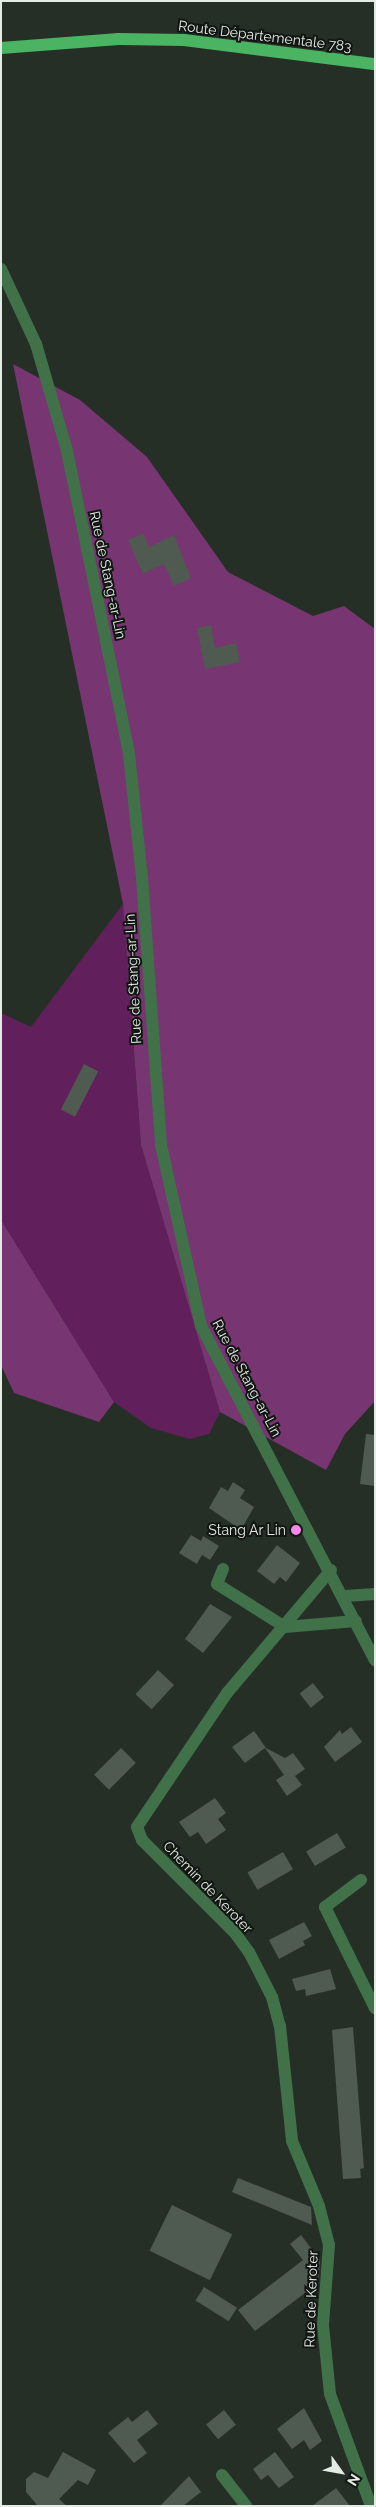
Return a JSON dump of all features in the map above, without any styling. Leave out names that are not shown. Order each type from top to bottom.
[{"type":"main road","name":"Route Départementale 783","points":[[1,48],[110,39],[184,40],[375,64]]},
{"type":"street","name":"Rue de Stang-ar-Lin","points":[[1,269],[36,344],[65,442],[129,754],[142,878],[155,1094],[161,1144],[187,1274],[201,1326],[345,1596],[375,1660]]},
{"type":"street","points":[[223,1569],[218,1584],[285,1627],[356,1621]]},
{"type":"street","name":"Chemin de Keroter","points":[[319,2206],[292,2141],[280,2026],[262,1973],[235,1933],[142,1840],[137,1827],[228,1693],[331,1570]]},
{"type":"street","points":[[345,1596],[375,1594]]},
{"type":"street","points":[[361,1880],[325,1907],[375,2008]]},
{"type":"street","name":"Rue de Keroter","points":[[319,2206],[329,2245],[323,2325],[330,2394],[342,2437],[371,2506]]},
{"type":"street","points":[[222,2475],[246,2506]]},
{"type":"shaded area","points":[[13,364],[80,400],[147,457],[228,572],[313,616],[344,606],[375,629],[375,1401],[345,1434],[326,1470],[220,1412],[141,1145],[123,904]]},
{"type":"shaded area","points":[[123,904],[141,1145],[220,1412],[209,1434],[190,1439],[151,1428],[114,1402],[1,1220],[1,1013],[31,1027]]},
{"type":"shaded area","points":[[1,1220],[114,1402],[99,1422],[14,1393],[1,1365]]},
{"type":"building","points":[[143,533],[149,547],[174,535],[191,578],[174,586],[164,564],[143,574],[128,540]]},
{"type":"building","points":[[211,625],[215,648],[236,643],[240,662],[205,669],[197,628]]},
{"type":"building","points":[[84,1064],[98,1071],[75,1117],[61,1109]]},
{"type":"building","points":[[366,1434],[375,1435],[375,1486],[360,1484]]},
{"type":"building","points":[[233,1482],[245,1490],[240,1498],[254,1507],[241,1530],[209,1508],[221,1487],[228,1491]]},
{"type":"building","points":[[191,1535],[201,1541],[203,1536],[219,1546],[210,1560],[202,1555],[197,1564],[179,1553]]},
{"type":"building","points":[[277,1545],[300,1563],[286,1582],[280,1577],[274,1584],[257,1571]]},
{"type":"building","points":[[210,1604],[232,1617],[203,1653],[185,1639]]},
{"type":"building","points":[[158,1670],[174,1685],[152,1709],[135,1694]]},
{"type":"building","points":[[313,1683],[324,1697],[311,1708],[300,1693]]},
{"type":"building","points":[[351,1727],[362,1742],[335,1762],[324,1747],[340,1730],[342,1734]]},
{"type":"building","points":[[254,1731],[266,1748],[285,1758],[293,1753],[305,1769],[295,1776],[302,1785],[287,1796],[276,1780],[284,1775],[265,1748],[245,1763],[232,1747]]},
{"type":"building","points":[[121,1748],[136,1763],[109,1790],[94,1775]]},
{"type":"building","points":[[215,1798],[226,1813],[218,1819],[226,1830],[206,1844],[198,1832],[190,1837],[179,1822]]},
{"type":"building","points":[[337,1833],[346,1848],[315,1866],[306,1852]]},
{"type":"building","points":[[283,1852],[293,1869],[257,1890],[247,1872]]},
{"type":"building","points":[[304,1922],[312,1936],[303,1941],[305,1945],[279,1959],[269,1940]]},
{"type":"building","points":[[330,1969],[336,1989],[306,1996],[305,1989],[296,1991],[292,1979]]},
{"type":"building","points":[[353,2027],[364,2168],[360,2169],[361,2178],[343,2179],[332,2030]]},
{"type":"building","points":[[238,2178],[311,2207],[312,2225],[232,2192]]},
{"type":"building","points":[[172,2205],[232,2234],[210,2280],[150,2251]]},
{"type":"building","points":[[301,2235],[320,2260],[318,2283],[255,2331],[238,2310],[303,2260],[290,2244]]},
{"type":"building","points":[[204,2287],[237,2308],[229,2321],[196,2301]]},
{"type":"building","points":[[304,2408],[322,2441],[310,2450],[304,2440],[292,2449],[277,2429]]},
{"type":"building","points":[[147,2410],[158,2424],[137,2440],[147,2453],[134,2463],[108,2433],[128,2417],[132,2422]]},
{"type":"building","points":[[224,2410],[236,2425],[218,2439],[206,2424]]},
{"type":"building","points":[[63,2452],[96,2470],[88,2485],[78,2480],[59,2499],[67,2506],[38,2506],[26,2492],[26,2479],[34,2472],[48,2478]]},
{"type":"building","points":[[275,2452],[294,2477],[279,2488],[268,2475],[261,2480],[253,2469]]},
{"type":"building","points":[[189,2476],[201,2492],[183,2506],[160,2506]]},
{"type":"building","points":[[336,2488],[350,2506],[312,2506]]},
{"type":"place","name":"Stang Ar Lin","points":[[296,1530]]}]
